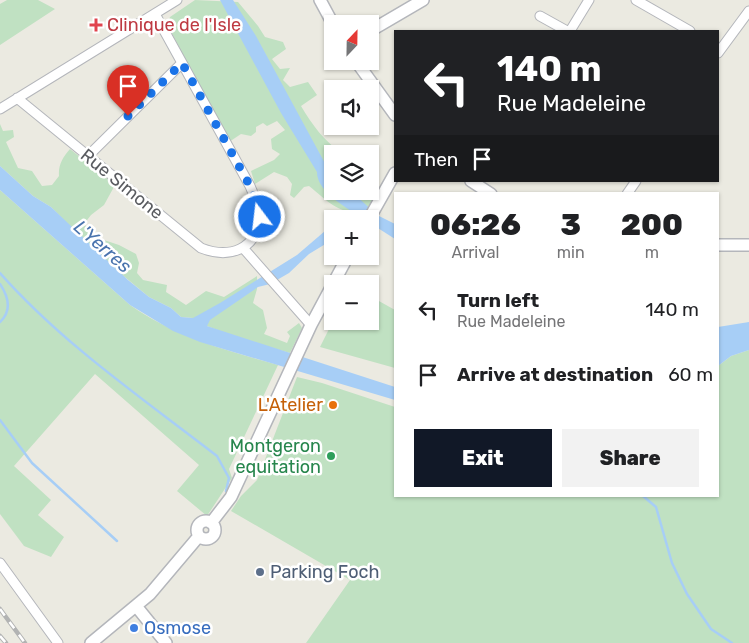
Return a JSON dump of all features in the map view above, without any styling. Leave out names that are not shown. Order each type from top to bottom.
[{"type":"street","points":[[0,109],[177,0]]},
{"type":"street","points":[[320,0],[328,15]]},
{"type":"street","points":[[379,26],[423,0]]},
{"type":"street","points":[[569,30],[589,0]]},
{"type":"street","points":[[636,0],[688,30]]},
{"type":"street","points":[[719,49],[749,11]]},
{"type":"street","points":[[155,14],[250,186],[260,217],[254,237],[244,249],[311,325]]},
{"type":"street","points":[[540,16],[566,30]]},
{"type":"street","points":[[88,156],[182,63]]},
{"type":"street","points":[[362,70],[394,114]]},
{"type":"street","name":"Rue Simone","points":[[17,98],[201,248],[215,252],[234,253],[244,249]]},
{"type":"street","points":[[375,210],[394,175]]},
{"type":"street","points":[[475,182],[488,192]]},
{"type":"street","points":[[719,245],[749,245]]},
{"type":"street","points":[[92,643],[150,594],[200,536],[205,539],[213,534],[214,528],[211,523],[231,497],[311,325],[343,265]]},
{"type":"street","points":[[0,564],[58,643]]},
{"type":"street","points":[[136,606],[166,643]]},
{"type":"green space","points":[[7,0],[38,0],[55,9],[0,45],[0,4]]},
{"type":"green space","points":[[195,0],[238,2],[265,37],[283,42],[286,49],[272,59],[280,69],[290,68],[283,80],[290,87],[308,82],[317,95],[301,106],[319,133],[331,145],[324,145],[324,198],[309,186],[304,187],[294,198],[290,195],[292,184],[287,177],[274,172],[255,184],[251,171],[274,160],[280,154],[272,149],[271,139],[285,130],[277,121],[267,126],[263,123],[256,127],[256,132],[251,136],[241,134],[229,142],[167,24],[170,17]]},
{"type":"green space","points":[[0,124],[3,131],[13,130],[14,137],[6,142],[18,168],[32,171],[42,186],[52,185],[59,176],[61,161],[70,149],[115,185],[104,205],[91,215],[84,224],[98,238],[119,245],[136,254],[139,263],[137,273],[143,280],[167,285],[166,292],[186,305],[206,291],[224,297],[257,276],[257,289],[253,303],[263,310],[267,328],[264,334],[287,343],[290,336],[287,332],[299,323],[302,328],[290,353],[244,340],[207,326],[193,318],[181,317],[171,308],[149,297],[103,259],[51,207],[33,196],[0,166]]},
{"type":"green space","points":[[0,190],[130,305],[183,334],[238,354],[278,365],[229,469],[232,478],[207,516],[177,491],[199,465],[95,374],[14,466],[51,500],[38,515],[64,537],[51,557],[24,546],[0,514]]},
{"type":"green space","points":[[326,200],[372,200],[366,210],[346,210]]},
{"type":"green space","points":[[379,301],[394,309],[394,368],[320,347],[328,330],[379,330]]},
{"type":"green space","points":[[749,350],[749,643],[306,643],[350,580],[231,511],[241,496],[257,480],[297,377],[322,383],[394,407],[394,497],[719,497],[719,365],[731,356]]},
{"type":"water","points":[[220,0],[233,0],[256,36],[324,161],[324,189],[320,184],[317,172],[281,113]]},
{"type":"water","points":[[0,166],[33,196],[51,207],[128,280],[149,297],[171,308],[181,317],[193,318],[220,303],[297,255],[324,232],[324,245],[309,254],[289,273],[270,284],[258,287],[210,320],[207,326],[394,387],[394,400],[200,342],[173,331],[130,305],[0,190]]},
{"type":"water","points":[[336,200],[361,200],[372,210],[350,210]]},
{"type":"water","points":[[379,216],[394,224],[394,238],[379,229]]},
{"type":"water","points":[[749,322],[749,350],[731,356],[719,365],[719,327]]},
{"type":"waterway","points":[[0,273],[24,299],[77,347],[217,456],[229,478],[226,491]]},
{"type":"waterway","points":[[0,284],[8,303],[7,313],[0,322]]},
{"type":"waterway","points":[[0,420],[32,463],[117,541]]},
{"type":"waterway","points":[[644,497],[656,507],[672,563],[687,594],[711,629],[732,643]]},
{"type":"railway","points":[[0,609],[25,643]]},
{"type":"railway","points":[[0,636],[6,643]]},
{"type":"place","name":"Clinique de l'Isle","points":[[96,25]]},
{"type":"place","name":"L'Atelier","points":[[333,405]]},
{"type":"place","name":"Montgeron equitation","points":[[331,456]]},
{"type":"place","name":"Parking Foch","points":[[260,572]]},
{"type":"place","name":"Osmose","points":[[134,628]]},
{"type":"route","points":[[128,116],[182,63],[250,186],[260,217]]},
{"type":"water label","name":"L'Yerres","points":[[103,246]]}]
